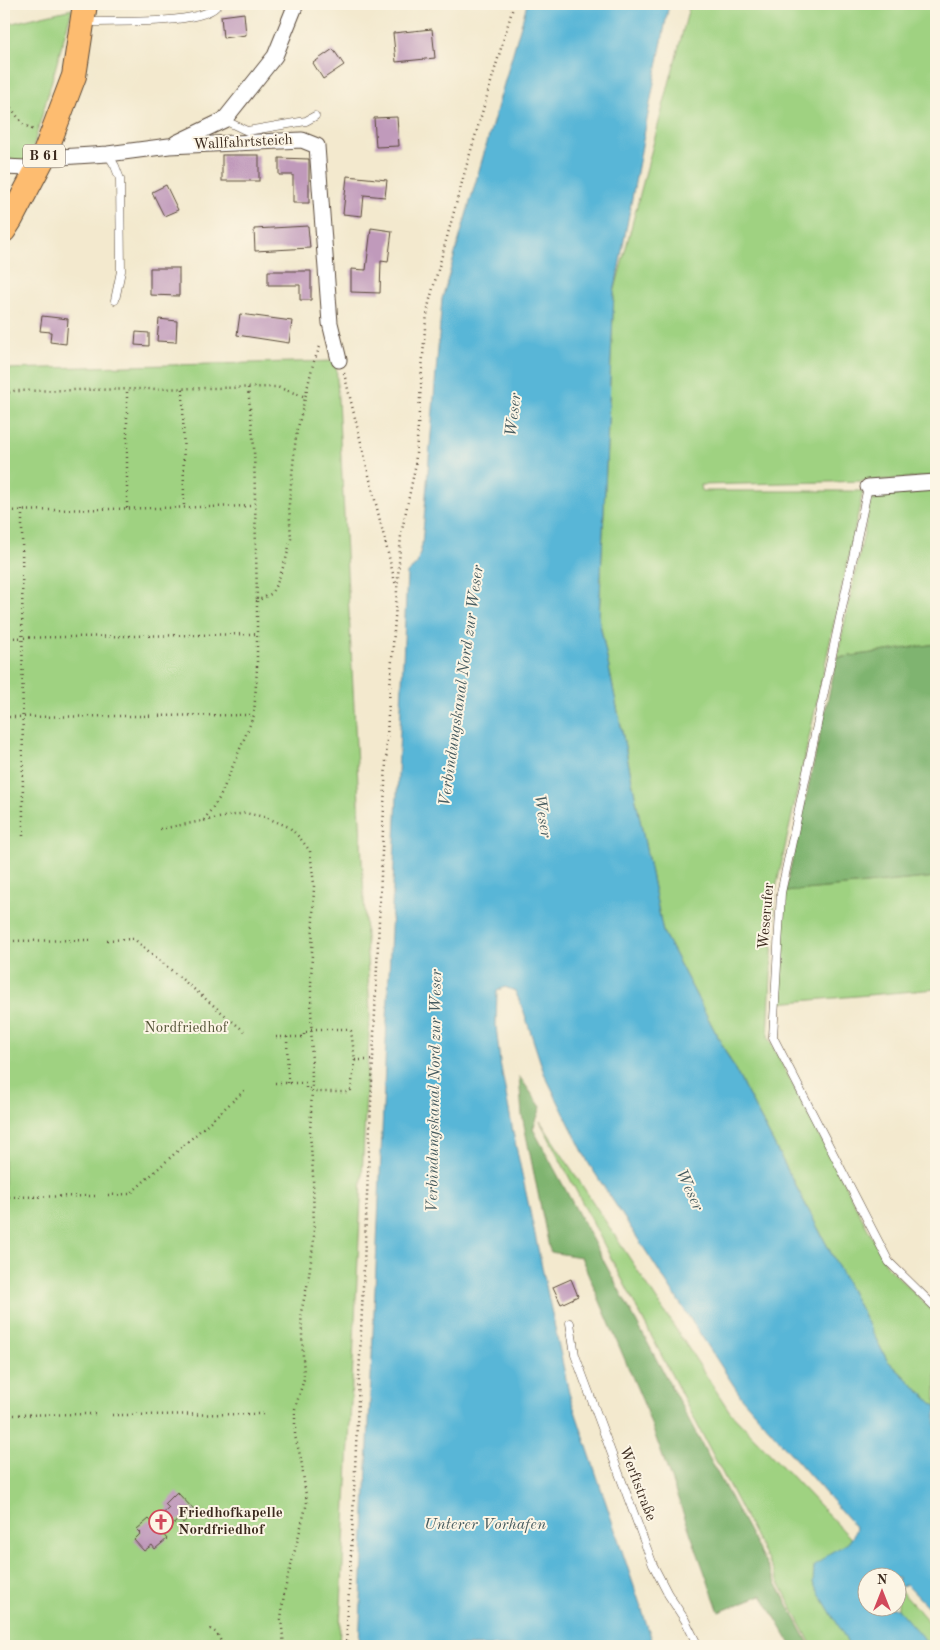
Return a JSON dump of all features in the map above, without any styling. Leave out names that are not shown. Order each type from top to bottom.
[{"type":"main road","name":"B 61","points":[[4,230],[43,157],[74,76],[84,12]]},
{"type":"street","points":[[170,146],[224,120],[275,56],[296,4]]},
{"type":"street","name":"Wallfahrtsteich","points":[[4,167],[27,168],[43,157],[108,154],[170,146],[302,140],[317,146],[330,323],[339,360]]},
{"type":"street","points":[[868,487],[936,482]]},
{"type":"lane","points":[[84,12],[95,22],[162,21],[208,13],[218,4]]},
{"type":"lane","name":"Wallfahrtsteich","points":[[224,120],[247,131],[306,121],[315,116]]},
{"type":"lane","points":[[108,154],[120,179],[121,271],[115,300]]},
{"type":"lane","name":"Weserufer","points":[[868,487],[781,892],[773,1037],[889,1262],[936,1308]]},
{"type":"lane","name":"Werftstraße","points":[[570,1323],[575,1355],[650,1556],[668,1594],[685,1620],[698,1646]]},
{"type":"path","points":[[346,1646],[388,715],[401,535],[415,468],[425,328],[429,303],[466,164],[514,4]]},
{"type":"path","points":[[4,64],[8,104],[43,157]]},
{"type":"path","points":[[256,601],[271,594],[286,559],[291,539],[289,504],[296,436],[313,364],[330,323]]},
{"type":"path","points":[[346,378],[397,590]]},
{"type":"path","points":[[4,394],[14,392],[276,387],[306,397]]},
{"type":"path","points":[[203,821],[220,797],[254,715],[257,668],[254,447],[248,388]]},
{"type":"path","points":[[182,389],[184,508]]},
{"type":"path","points":[[127,508],[128,390]]},
{"type":"path","points":[[4,511],[254,506]]},
{"type":"path","points":[[22,510],[23,836]]},
{"type":"path","points":[[4,638],[256,634]]},
{"type":"path","points":[[4,717],[254,715]]},
{"type":"path","points":[[160,829],[245,813],[265,817],[289,827],[310,851],[314,884],[310,1132],[314,1239],[308,1282],[301,1312],[304,1379],[295,1409],[295,1436],[301,1458],[307,1503],[284,1593],[281,1619],[284,1646]]},
{"type":"path","points":[[107,940],[134,939],[244,1031]]},
{"type":"path","points":[[4,941],[92,940]]},
{"type":"path","points":[[275,1083],[306,1083],[306,1089],[312,1091],[347,1092],[351,1090],[355,1060],[350,1031],[347,1029],[311,1030],[304,1032],[304,1037],[276,1037]]},
{"type":"path","points":[[288,1037],[288,1083]]},
{"type":"path","points":[[355,1060],[372,1060]]},
{"type":"path","points":[[108,1195],[130,1194],[245,1090]]},
{"type":"path","points":[[4,1197],[96,1196]]},
{"type":"path","points":[[4,1415],[94,1414]]},
{"type":"path","points":[[112,1415],[266,1414]]},
{"type":"path","points":[[210,1629],[217,1633],[223,1646]]},
{"type":"green space","points":[[690,4],[936,4],[936,476],[869,481],[701,485],[702,491],[863,491],[775,893],[768,1037],[887,1266],[936,1314],[936,1407],[887,1360],[663,932],[599,619],[614,293]]},
{"type":"green space","points":[[72,9],[28,165],[4,157],[4,25]]},
{"type":"green space","name":"Nordfriedhof","points":[[336,361],[370,1014],[339,1646],[4,1646],[4,369]]},
{"type":"green space","points":[[936,486],[936,644],[837,658],[873,491]]},
{"type":"green space","points":[[936,644],[936,877],[785,892],[837,658]]},
{"type":"green space","points":[[936,877],[936,989],[777,1003],[785,892]]},
{"type":"green space","points":[[519,1076],[541,1107],[533,1129],[810,1646],[792,1646],[762,1595],[719,1612],[643,1402],[581,1257],[550,1252],[522,1115]]},
{"type":"green space","points":[[540,1121],[730,1412],[879,1568],[858,1568],[858,1618],[908,1618],[908,1599],[936,1629],[936,1646],[812,1646]]},
{"type":"water","points":[[527,4],[669,4],[614,293],[599,619],[663,932],[887,1360],[936,1407],[936,1615],[908,1586],[908,1568],[858,1568],[858,1618],[906,1618],[930,1646],[849,1646],[813,1583],[814,1567],[830,1553],[849,1541],[856,1528],[742,1398],[589,1164],[544,1073],[523,1009],[515,991],[505,987],[497,991],[496,1026],[500,1062],[514,1137],[569,1393],[654,1646],[359,1646],[407,573],[417,564],[422,545],[442,299]]},
{"type":"building","points":[[244,13],[246,35],[223,38],[221,16]]},
{"type":"building","points":[[432,29],[435,58],[396,62],[393,33]]},
{"type":"building","points":[[333,49],[344,65],[323,79],[313,63]]},
{"type":"building","points":[[397,117],[399,146],[376,147],[374,118]]},
{"type":"building","points":[[222,155],[259,155],[259,181],[222,181]]},
{"type":"building","points":[[279,158],[309,159],[309,203],[293,203],[293,175],[279,175]]},
{"type":"building","points":[[347,176],[387,180],[385,197],[364,195],[362,216],[343,214]]},
{"type":"building","points":[[166,185],[178,210],[164,216],[152,192]]},
{"type":"building","points":[[308,226],[310,248],[255,251],[254,229]]},
{"type":"building","points":[[371,228],[392,231],[388,262],[381,261],[380,293],[351,292],[351,269],[366,270]]},
{"type":"building","points":[[150,268],[179,268],[179,296],[150,295]]},
{"type":"building","points":[[268,271],[311,271],[311,300],[300,300],[300,285],[268,285]]},
{"type":"building","points":[[240,314],[292,321],[289,343],[237,335]]},
{"type":"building","points":[[42,316],[68,319],[66,344],[50,342],[51,332],[40,331]]},
{"type":"building","points":[[159,319],[177,321],[176,342],[157,341]]},
{"type":"building","points":[[136,332],[149,333],[149,346],[135,345]]},
{"type":"building","points":[[571,1279],[578,1296],[561,1304],[553,1287]]},
{"type":"building","name":"Friedhofkapelle Nordfriedhof","points":[[177,1492],[196,1512],[183,1523],[179,1519],[163,1534],[167,1539],[155,1549],[152,1545],[144,1551],[134,1540],[141,1533],[137,1529],[149,1519],[153,1523],[169,1508],[165,1504]]},
{"type":"place","name":"Friedhofkapelle Nordfriedhof","points":[[161,1522]]},
{"type":"water label","name":"Weser","points":[[514,415]]},
{"type":"water label","name":"Verbindungskanal Nord zur Weser","points":[[462,686]]},
{"type":"water label","name":"Weser","points":[[542,816]]},
{"type":"water label","name":"Verbindungskanal Nord zur Weser","points":[[435,1091]]},
{"type":"water label","name":"Weser","points":[[689,1190]]},
{"type":"water label","name":"Unterer Vorhafen","points":[[485,1525]]}]
